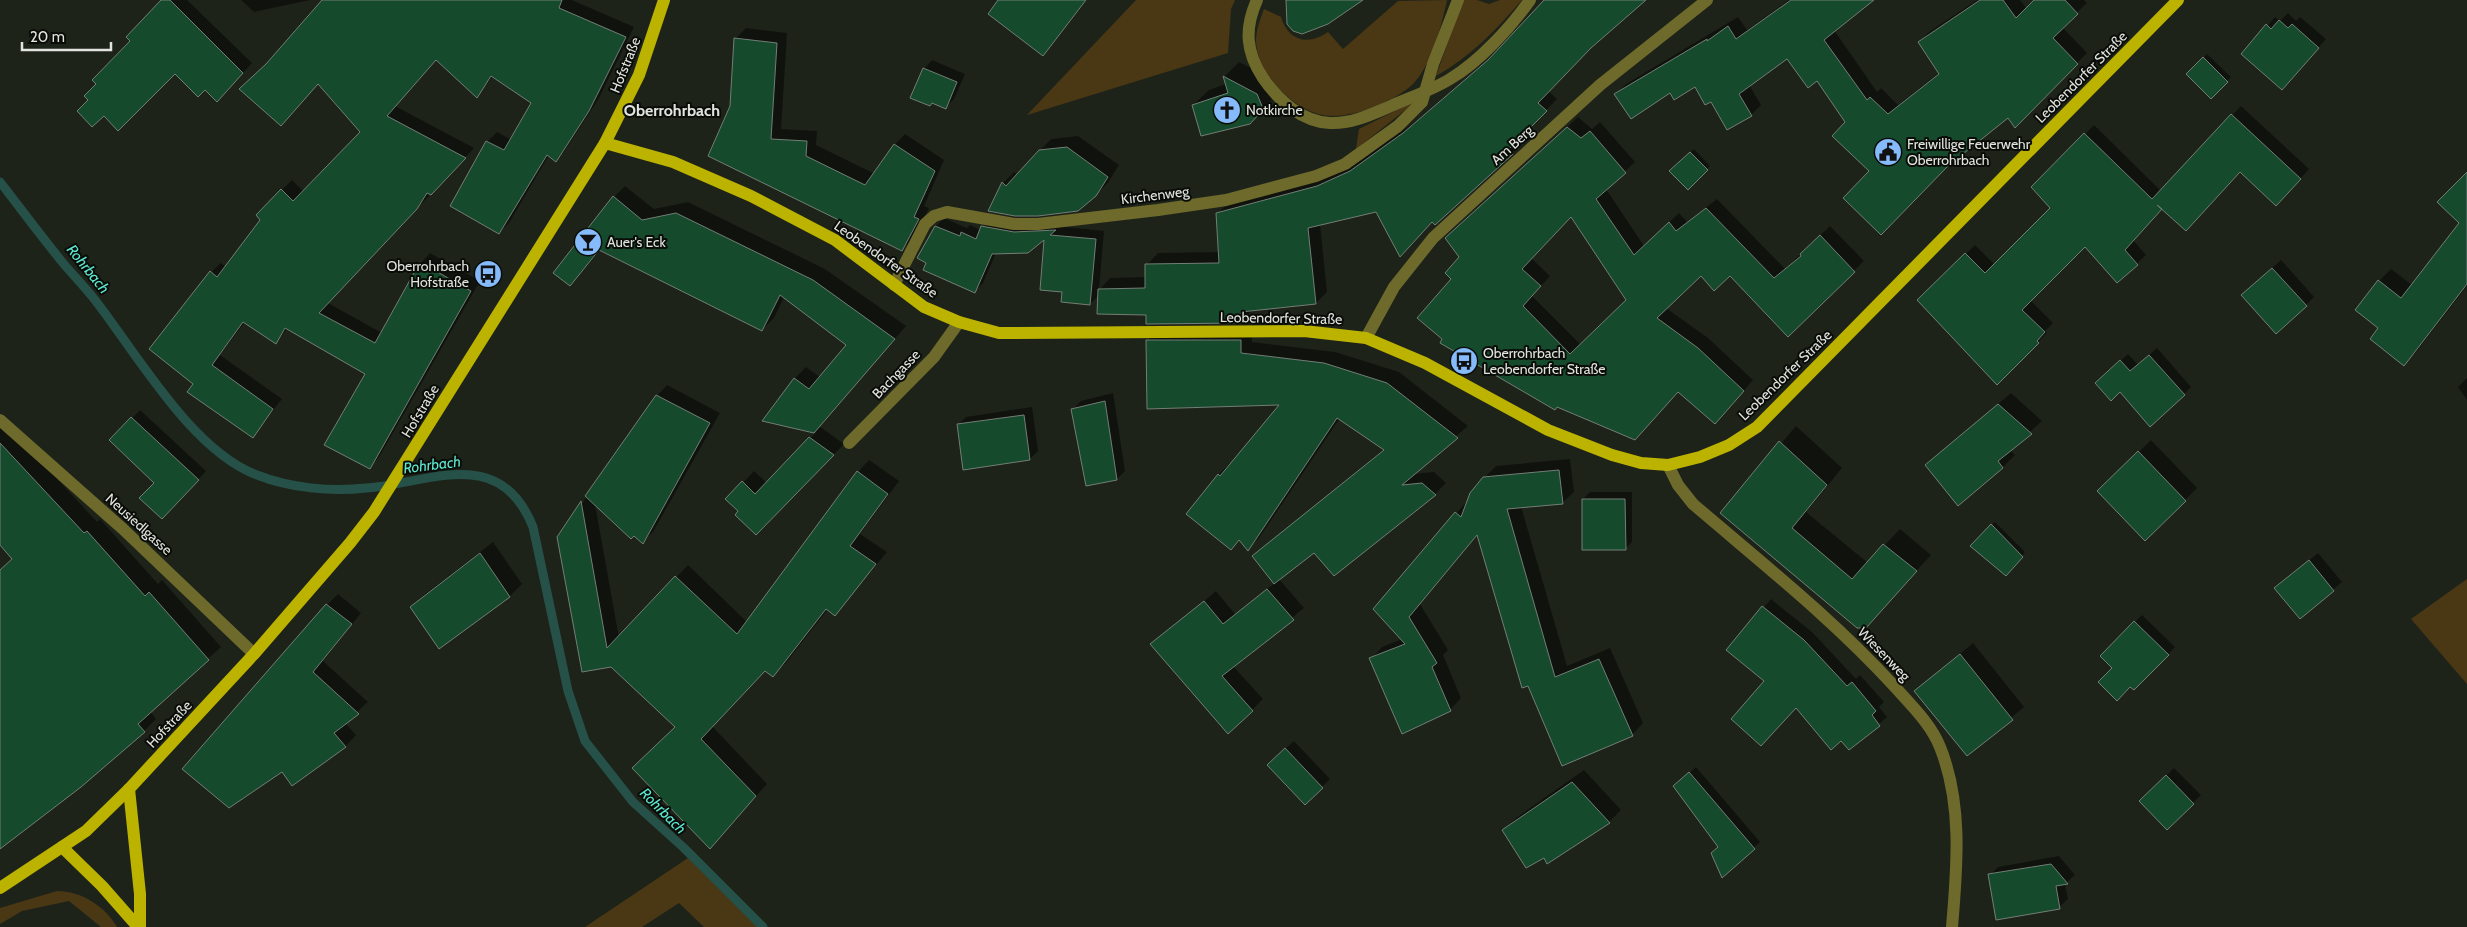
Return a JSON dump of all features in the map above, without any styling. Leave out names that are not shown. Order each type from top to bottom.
[{"type":"main road","name":"Hofstraße","points":[[0,888],[86,831],[129,789],[254,654],[350,543],[374,512],[513,287],[605,143],[639,75],[664,0]]},
{"type":"main road","name":"Leobendorfer Straße","points":[[605,143],[673,162],[751,196],[835,240],[924,306],[959,322],[999,333],[1304,331],[1337,333],[1366,338],[1417,360],[1548,430],[1582,445],[1641,463],[1668,464],[1700,457],[1729,445],[1757,427],[2178,0]]},
{"type":"main road","points":[[129,789],[138,871],[139,927]]},
{"type":"main road","points":[[62,847],[102,886],[139,927]]},
{"type":"street","points":[[1257,0],[1247,28],[1251,56],[1274,92],[1295,110],[1320,122],[1346,122],[1360,119],[1451,79],[1477,58],[1513,22],[1530,0]]},
{"type":"street","name":"Kirchenweg","points":[[894,284],[925,224],[934,216],[947,212],[997,222],[1038,224],[1226,200],[1316,176],[1345,164],[1361,154],[1415,111],[1422,102],[1433,64],[1458,0]]},
{"type":"street","name":"Am Berg","points":[[1366,338],[1394,287],[1434,238],[1600,85],[1707,0]]},
{"type":"street","name":"Bachgasse","points":[[849,443],[934,357],[959,322]]},
{"type":"street","name":"Neusiedlgasse","points":[[0,420],[124,529],[210,609],[254,654]]},
{"type":"street","name":"Wiesenweg","points":[[1668,464],[1678,485],[1693,504],[1844,634],[1867,656],[1926,723],[1940,746],[1948,772],[1956,824],[1956,879],[1952,927]]},
{"type":"shaded area","points":[[1136,0],[1235,0],[1231,9],[1228,53],[1027,115]]},
{"type":"shaded area","points":[[1447,0],[1435,44],[1425,67],[1413,84],[1394,98],[1355,113],[1329,116],[1307,110],[1277,86],[1262,65],[1258,54],[1256,42],[1258,25],[1264,9],[1281,17],[1288,31],[1294,36],[1306,40],[1328,32],[1343,49],[1398,1]]},
{"type":"shaded area","points":[[1463,0],[1477,0],[1489,4],[1500,0],[1522,0],[1482,42],[1448,69],[1436,76]]},
{"type":"shaded area","points":[[1414,103],[1356,149],[1359,129]]},
{"type":"shaded area","points":[[2467,579],[2467,684],[2411,619]]},
{"type":"shaded area","points":[[688,858],[758,927],[704,927],[679,903],[642,927],[585,927]]},
{"type":"shaded area","points":[[57,891],[75,894],[92,901],[112,919],[117,927],[101,927],[69,901],[22,911],[0,924],[0,908]]},
{"type":"building","points":[[161,0],[170,0],[243,73],[217,102],[205,90],[198,97],[175,74],[118,131],[104,116],[92,127],[77,111],[88,100],[84,96],[96,84],[92,80],[130,41],[126,37]]},
{"type":"building","points":[[322,0],[562,0],[559,8],[626,37],[589,111],[556,162],[547,155],[499,234],[450,206],[486,141],[504,150],[531,103],[491,76],[477,98],[436,60],[387,116],[466,158],[431,195],[427,193],[417,209],[319,313],[375,343],[420,262],[471,291],[370,469],[324,445],[365,374],[285,328],[276,344],[243,322],[212,365],[273,409],[253,438],[187,392],[193,384],[149,349],[210,271],[217,277],[260,220],[256,215],[281,189],[293,201],[360,132],[318,84],[281,126],[239,89],[266,64]]},
{"type":"building","points":[[998,0],[1086,0],[1043,56],[988,14]]},
{"type":"building","points":[[1286,0],[1363,0],[1328,24],[1302,34],[1293,31],[1287,24]]},
{"type":"building","points":[[1544,0],[1646,0],[1591,48],[1538,103],[1547,111],[1505,153],[1508,157],[1513,154],[1435,225],[1432,222],[1400,257],[1376,212],[1308,228],[1316,304],[1241,312],[1241,323],[1146,324],[1146,315],[1097,314],[1098,289],[1145,288],[1145,264],[1219,263],[1216,213],[1317,186],[1350,171],[1403,133],[1488,60]]},
{"type":"building","points":[[1791,0],[1874,0],[1824,40],[1867,100],[1870,97],[1888,114],[1939,74],[1918,42],[1980,0],[2003,0],[2016,18],[2034,0],[2065,0],[2078,14],[2053,38],[2078,64],[2015,128],[2008,118],[1948,166],[1881,235],[1843,198],[1869,171],[1832,136],[1845,122],[1817,81],[1808,88],[1787,59],[1739,94],[1752,116],[1727,130],[1711,102],[1705,105],[1695,87],[1674,100],[1670,93],[1631,119],[1614,94],[1707,39],[1707,41],[1728,26],[1736,39]]},
{"type":"building","points":[[2279,20],[2288,28],[2292,24],[2319,48],[2282,90],[2241,54],[2266,24],[2271,29]]},
{"type":"building","points":[[734,38],[777,43],[771,139],[807,141],[806,156],[865,185],[894,144],[935,171],[914,217],[919,219],[902,251],[708,156],[730,106]]},
{"type":"building","points":[[2203,57],[2228,82],[2211,99],[2186,74]]},
{"type":"building","points":[[923,68],[957,82],[946,109],[932,103],[930,106],[910,98]]},
{"type":"building","name":"Notkirche","points":[[1223,76],[1257,94],[1262,106],[1260,113],[1250,124],[1201,136],[1192,105],[1228,93]]},
{"type":"building","points":[[2231,114],[2301,179],[2276,206],[2240,172],[2186,231],[2162,209],[2125,250],[2138,265],[2117,283],[2085,247],[2022,310],[2045,332],[2037,341],[2039,343],[1997,385],[1917,300],[1965,253],[1985,273],[2050,208],[2031,187],[2084,133],[2152,199]]},
{"type":"building","points":[[1567,127],[1581,138],[1590,131],[1626,173],[1596,199],[1634,255],[1669,222],[1676,231],[1706,208],[1774,278],[1801,256],[1800,254],[1820,235],[1855,272],[1788,337],[1730,276],[1714,291],[1701,276],[1657,318],[1698,348],[1744,391],[1715,424],[1678,392],[1635,440],[1557,407],[1555,410],[1440,343],[1442,339],[1417,318],[1451,279],[1445,273],[1459,257],[1445,238]],"holes":[[[1571,217],[1626,300],[1570,354],[1523,306],[1541,286],[1522,269]]]},
{"type":"building","points":[[1067,147],[1108,177],[1096,196],[1078,211],[1038,216],[1015,216],[988,211],[1002,182],[1006,186],[1039,150]]},
{"type":"building","points":[[1690,152],[1708,170],[1688,190],[1669,171]]},
{"type":"building","points":[[2467,172],[2467,284],[2404,366],[2370,339],[2378,328],[2355,310],[2378,280],[2401,298],[2459,223],[2437,202]]},
{"type":"building","points":[[613,196],[642,220],[676,213],[813,280],[895,339],[814,433],[762,421],[794,378],[809,389],[846,345],[780,295],[762,331],[599,250],[570,286],[553,273]]},
{"type":"building","points":[[935,226],[960,236],[961,232],[976,239],[981,226],[1014,232],[1056,230],[1050,235],[1096,239],[1090,305],[1061,302],[1062,292],[1040,290],[1044,240],[1028,253],[992,254],[975,293],[923,270],[926,263],[917,258]]},
{"type":"building","points":[[2272,268],[2307,306],[2276,334],[2241,295]]},
{"type":"building","points":[[1146,340],[1241,340],[1241,353],[1324,363],[1387,383],[1458,438],[1402,485],[1422,483],[1436,495],[1334,576],[1314,553],[1274,584],[1252,556],[1384,450],[1337,418],[1248,551],[1239,540],[1231,550],[1186,514],[1218,474],[1220,476],[1279,405],[1147,409]]},
{"type":"building","points":[[2149,355],[2185,395],[2150,427],[2120,392],[2111,401],[2095,383],[2120,360],[2130,371]]},
{"type":"building","points":[[656,395],[710,423],[643,544],[634,536],[631,539],[585,496]]},
{"type":"building","points":[[1105,401],[1117,480],[1086,486],[1071,409]]},
{"type":"building","points":[[1998,404],[2032,434],[1998,461],[2003,468],[1958,506],[1925,465]]},
{"type":"building","points":[[1024,415],[1030,460],[963,470],[957,424]]},
{"type":"building","points":[[131,417],[199,480],[162,519],[139,498],[154,483],[109,440]]},
{"type":"building","points":[[809,437],[834,455],[756,535],[735,515],[738,511],[725,499],[742,481],[755,494]]},
{"type":"building","points":[[1779,441],[1827,485],[1792,528],[1852,579],[1883,544],[1917,571],[1866,628],[1857,628],[1720,513]]},
{"type":"building","points":[[0,443],[84,533],[87,531],[145,596],[149,592],[209,660],[138,724],[145,732],[81,787],[0,849],[0,570],[12,559],[0,545]]},
{"type":"building","points":[[2138,451],[2186,501],[2145,541],[2097,491]]},
{"type":"building","points":[[1559,470],[1563,504],[1507,509],[1555,677],[1599,659],[1633,736],[1562,766],[1528,686],[1522,688],[1477,535],[1409,617],[1437,663],[1432,667],[1451,711],[1402,734],[1369,658],[1405,644],[1373,609],[1455,512],[1461,517],[1470,493],[1483,477]]},
{"type":"building","points":[[857,471],[888,494],[850,546],[876,564],[835,616],[826,609],[773,677],[765,671],[701,739],[756,796],[710,849],[632,768],[675,727],[611,667],[582,672],[557,537],[581,501],[607,648],[675,576],[737,634]]},
{"type":"building","points":[[1582,499],[1625,499],[1626,550],[1582,550]]},
{"type":"building","points":[[1991,524],[2023,557],[2006,576],[1970,546]]},
{"type":"building","points":[[480,553],[510,597],[439,649],[410,607]]},
{"type":"building","points":[[2309,560],[2334,591],[2300,619],[2274,588]]},
{"type":"building","points":[[1267,589],[1294,620],[1222,676],[1253,711],[1228,734],[1150,644],[1204,601],[1223,624]]},
{"type":"building","points":[[326,604],[352,624],[313,672],[359,714],[334,733],[346,747],[292,786],[282,772],[229,808],[182,769]]},
{"type":"building","points":[[1762,606],[1804,640],[1847,686],[1852,682],[1876,711],[1872,715],[1880,726],[1849,750],[1841,741],[1831,750],[1796,708],[1761,746],[1731,719],[1764,681],[1726,650]]},
{"type":"building","points":[[2134,621],[2169,655],[2134,690],[2130,687],[2117,701],[2098,682],[2112,668],[2100,656]]},
{"type":"building","points":[[1960,654],[2013,720],[1967,756],[1914,691]]},
{"type":"building","points":[[1285,748],[1323,788],[1305,805],[1267,765]]},
{"type":"building","points":[[1689,772],[1755,849],[1722,878],[1711,853],[1718,847],[1673,786]]},
{"type":"building","points":[[2166,775],[2194,804],[2167,830],[2139,801]]},
{"type":"building","points":[[1572,782],[1610,823],[1547,864],[1544,858],[1526,868],[1502,830]]},
{"type":"building","points":[[2051,864],[2068,884],[2056,886],[2060,909],[1996,920],[1988,874]]},
{"type":"waterway","name":"Rohrbach","points":[[0,182],[55,253],[95,300],[167,399],[210,445],[233,463],[257,475],[283,483],[325,489],[366,488],[461,474],[483,477],[502,485],[519,501],[533,527],[568,691],[585,741],[633,802],[684,848],[763,927]]},
{"type":"place","name":"Notkirche","points":[[1227,110]]},
{"type":"place","name":"Freiwillige Feuerwehr Oberrohrbach","points":[[1888,152]]},
{"type":"place","name":"Auer's Eck","points":[[588,242]]},
{"type":"place","name":"Oberrohrbach Hofstraße","points":[[488,274]]},
{"type":"place","name":"Oberrohrbach Leobendorfer Straße","points":[[1464,361]]},
{"type":"district","name":"Oberrohrbach","points":[[672,110]]}]
